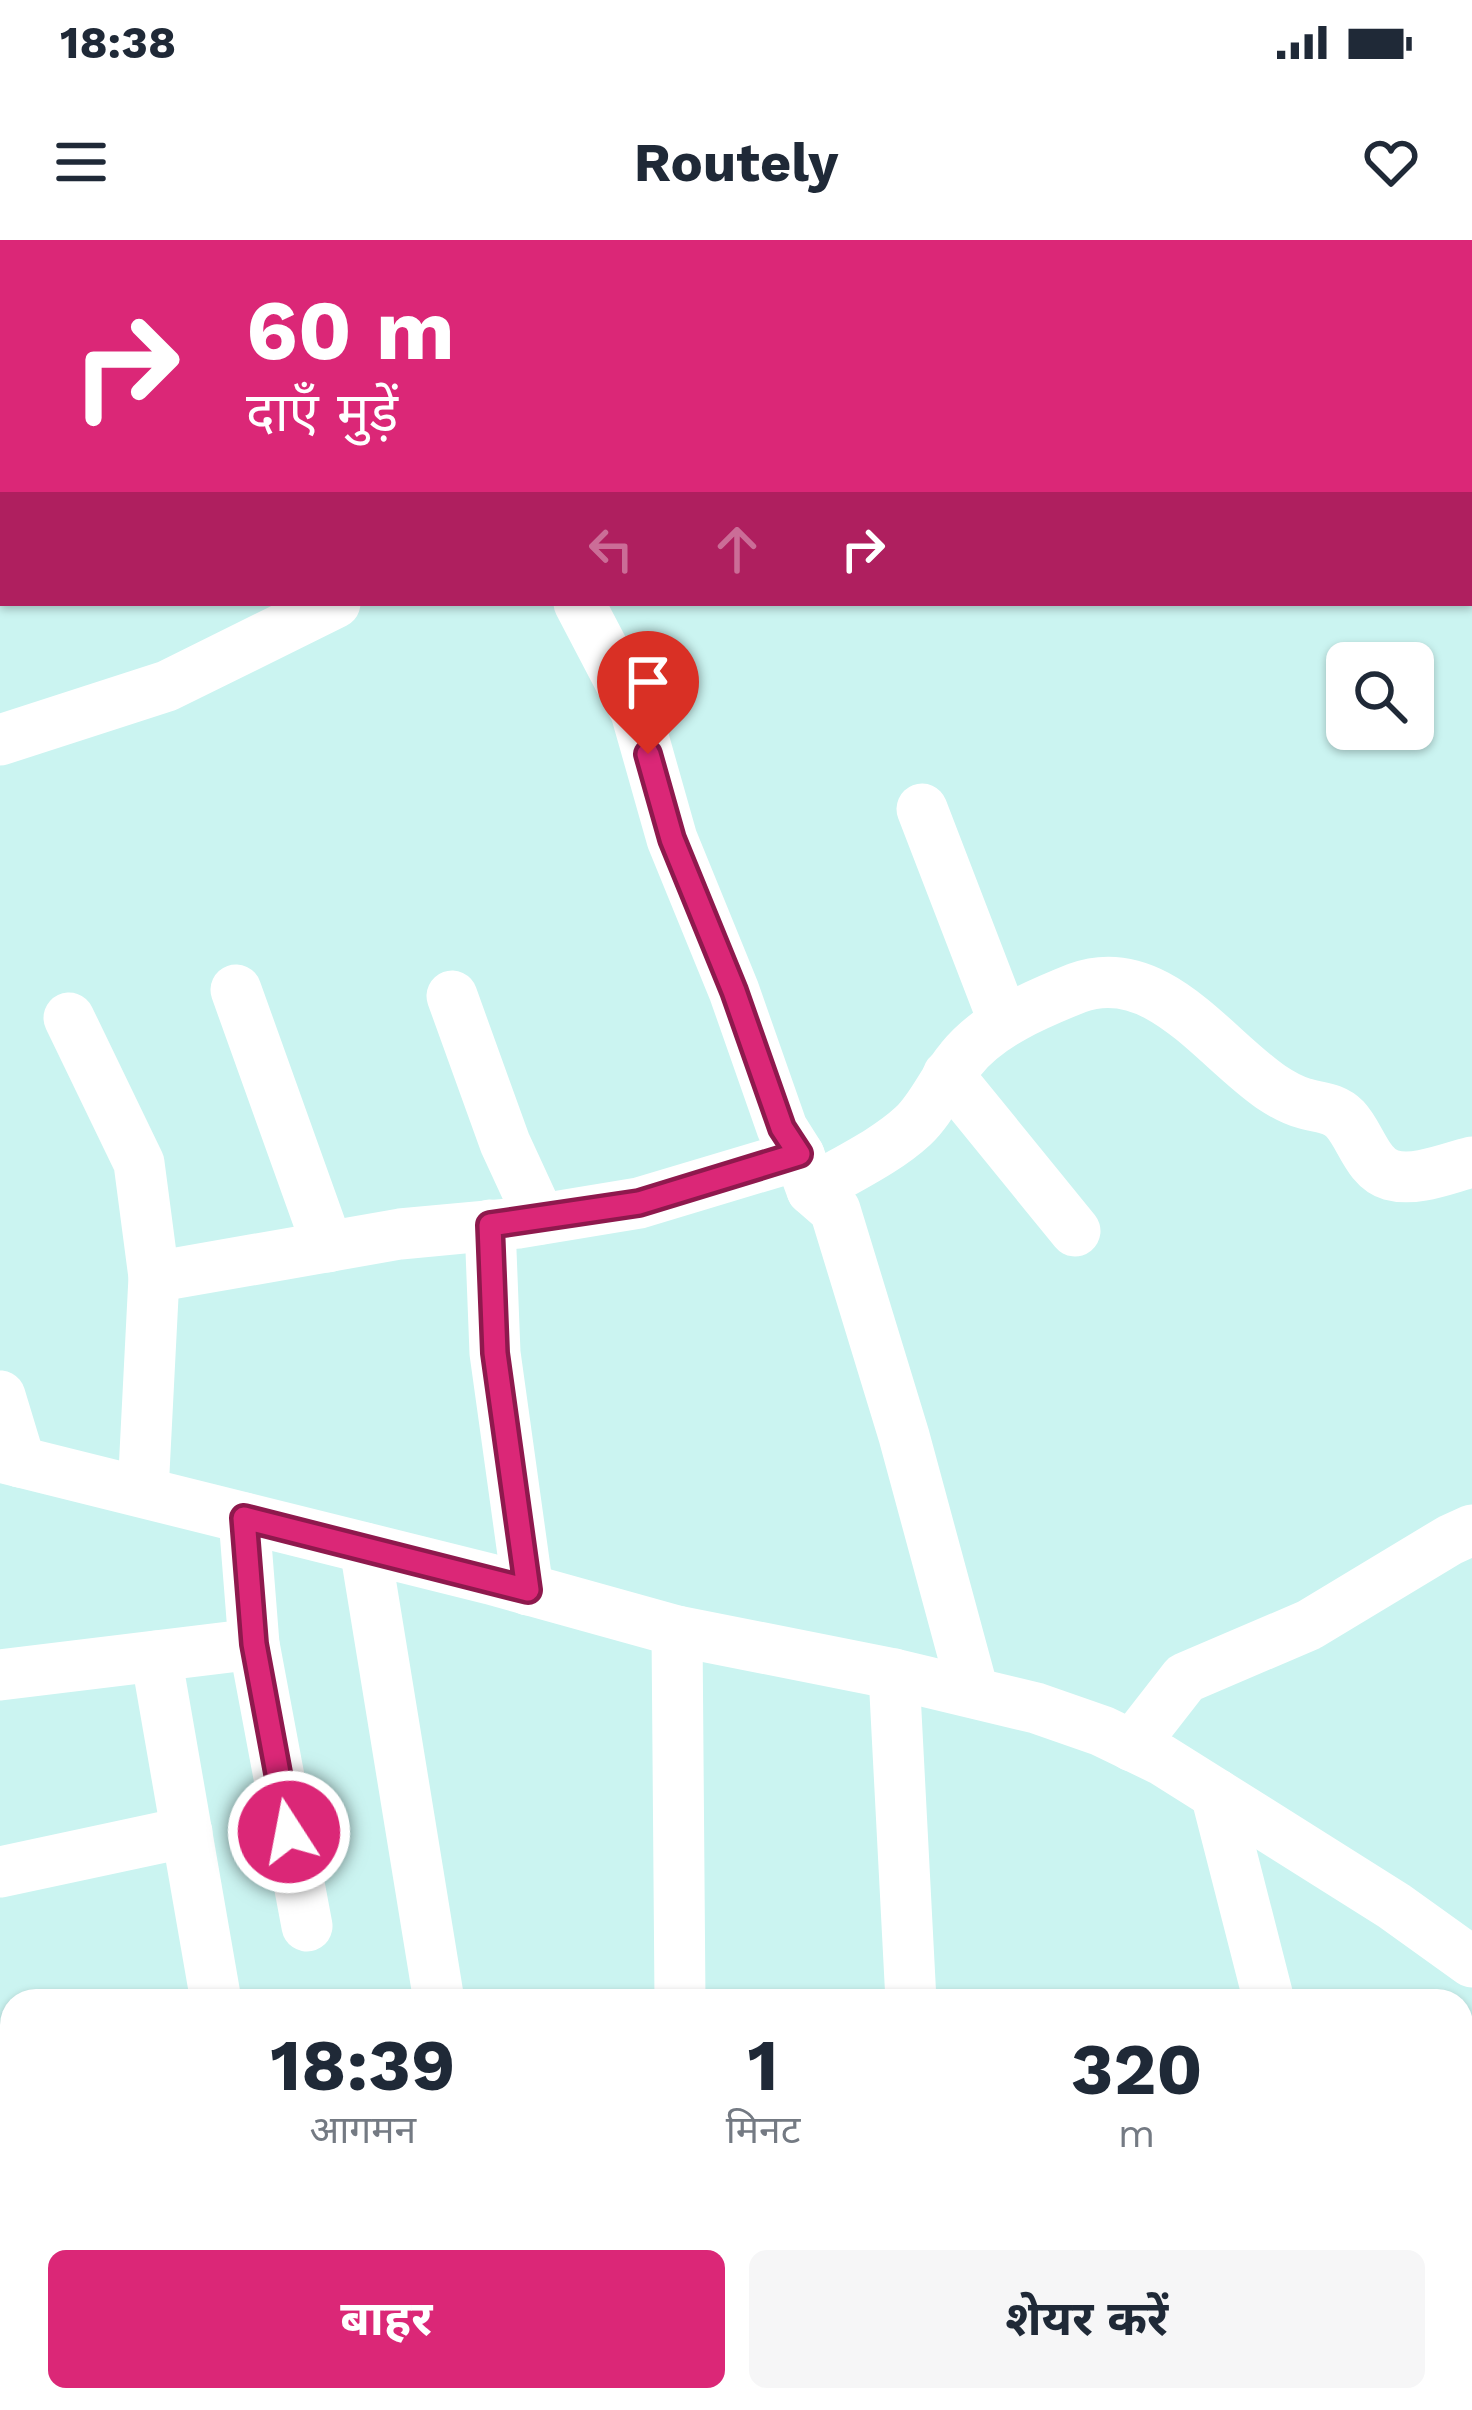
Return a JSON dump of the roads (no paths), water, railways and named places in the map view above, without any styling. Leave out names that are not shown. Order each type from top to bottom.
[{"type":"street","points":[[581,606],[636,712],[672,839],[734,991],[782,1128],[806,1172],[835,1210],[904,1436],[973,1691]]},
{"type":"street","points":[[0,738],[167,686],[315,608]]},
{"type":"street","points":[[922,809],[1004,1022]]},
{"type":"street","points":[[154,1277],[400,1234],[540,1219],[806,1172],[910,1128],[963,1055],[1004,1022],[1081,987],[1112,981],[1135,984],[1161,996],[1272,1088],[1303,1103],[1331,1109],[1390,1175],[1428,1173],[1472,1162]]},
{"type":"street","points":[[236,991],[328,1247]]},
{"type":"street","points":[[452,996],[505,1142],[540,1219]]},
{"type":"street","points":[[68,1018],[139,1162],[154,1277],[142,1492]]},
{"type":"street","points":[[948,1076],[1075,1231]]},
{"type":"street","points":[[490,1225],[495,1353],[528,1590]]},
{"type":"street","points":[[0,1396],[10,1460],[677,1631],[973,1691],[1102,1731],[1162,1760],[1394,1906],[1472,1962]]},
{"type":"street","points":[[244,1518],[254,1644],[307,1927]]},
{"type":"street","points":[[1132,1746],[1184,1678],[1309,1625],[1472,1530]]},
{"type":"street","points":[[364,1548],[437,1989]]},
{"type":"street","points":[[677,1631],[680,1989]]},
{"type":"street","points":[[0,1675],[254,1644]]},
{"type":"street","points":[[156,1656],[214,1989]]},
{"type":"street","points":[[894,1674],[910,1989]]},
{"type":"street","points":[[1216,1794],[1266,1989]]},
{"type":"street","points":[[0,1872],[187,1832]]}]
